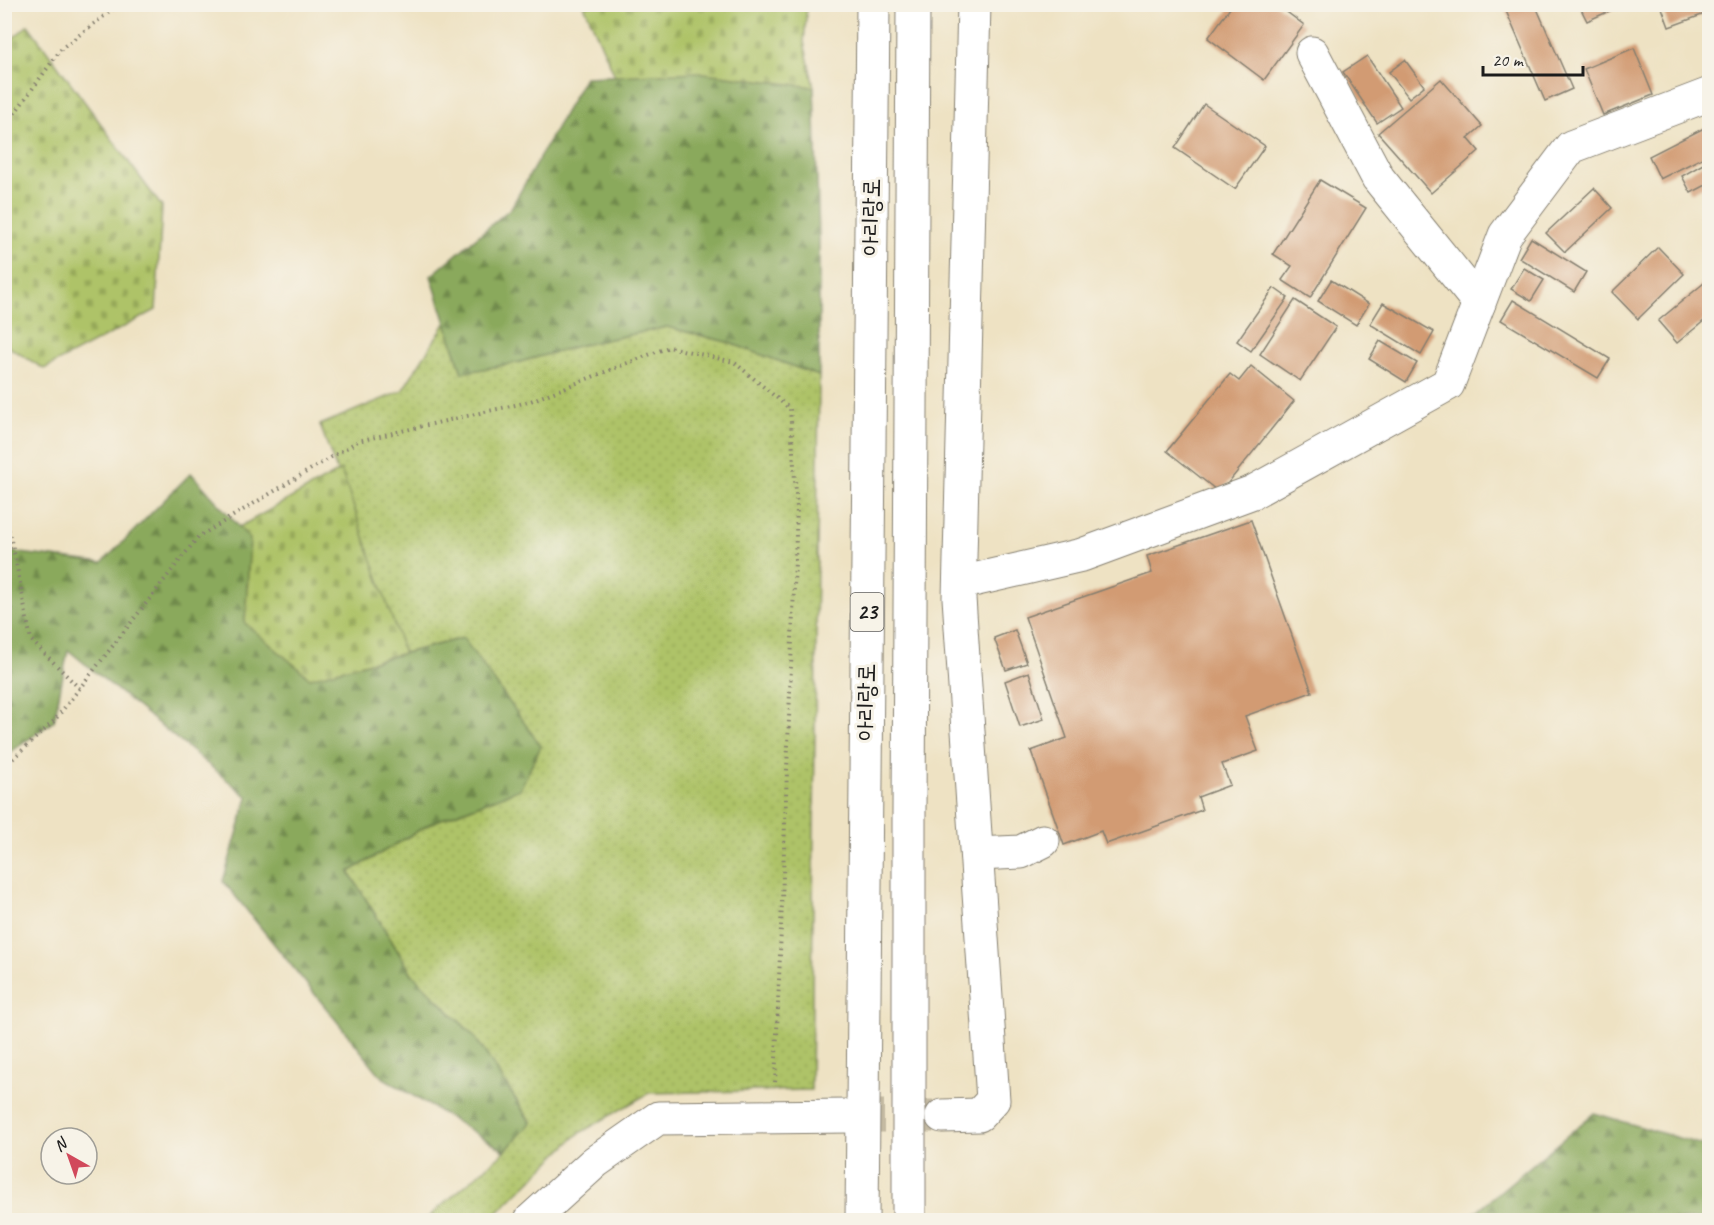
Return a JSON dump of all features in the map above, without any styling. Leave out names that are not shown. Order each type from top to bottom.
[{"type":"main road","name":"아리랑로","points":[[862,1221],[873,4]]},
{"type":"main road","name":"아리랑로","points":[[909,1221],[913,4]]},
{"type":"main road","points":[[942,1116],[980,1115],[993,1100],[959,598],[974,4]]},
{"type":"main road","points":[[1312,53],[1378,178],[1479,303]]},
{"type":"main road","points":[[960,583],[1082,555],[1253,492],[1448,384],[1505,235],[1571,147],[1710,94]]},
{"type":"main road","points":[[977,854],[1021,852],[1043,841]]},
{"type":"main road","points":[[531,1221],[595,1162],[658,1118],[851,1116]]},
{"type":"path","points":[[4,128],[62,48],[120,4]]},
{"type":"path","points":[[4,767],[54,721],[198,537],[358,441],[528,402],[669,347],[734,362],[790,409],[797,508],[773,1116]]},
{"type":"path","points":[[4,512],[31,640],[80,689]]},
{"type":"green space","points":[[584,5],[807,5],[804,42],[814,87],[697,72],[615,76]]},
{"type":"green space","points":[[28,25],[162,207],[156,310],[44,369],[4,344],[5,45]]},
{"type":"green space","points":[[697,72],[814,87],[819,237],[819,376],[727,342],[667,327],[581,345],[520,362],[462,373],[431,276],[511,208],[585,77]]},
{"type":"green space","points":[[446,322],[462,373],[520,362],[581,345],[667,327],[727,342],[819,376],[811,1090],[649,1093],[578,1134],[490,1220],[425,1220],[505,1151],[531,1122],[474,1036],[412,974],[349,872],[431,823],[520,789],[463,638],[404,653],[320,425],[402,391]]},
{"type":"green space","points":[[341,470],[404,653],[310,678],[245,623],[250,539],[239,527]]},
{"type":"green space","points":[[191,473],[250,539],[245,623],[310,678],[463,638],[541,746],[520,789],[431,823],[349,872],[412,974],[474,1036],[531,1123],[505,1151],[382,1077],[223,881],[248,797],[68,650],[54,721],[5,756],[5,551],[102,563]]},
{"type":"green space","points":[[1594,1113],[1709,1147],[1709,1220],[1466,1220]]},
{"type":"building","points":[[1233,4],[1276,4],[1304,25],[1264,80],[1208,38]]},
{"type":"building","points":[[1503,4],[1535,4],[1572,89],[1545,101]]},
{"type":"building","points":[[1710,4],[1710,12],[1669,27],[1661,5]]},
{"type":"building","points":[[1579,5],[1623,5],[1587,21]]},
{"type":"building","points":[[1634,48],[1653,95],[1603,115],[1584,69]]},
{"type":"building","points":[[1367,56],[1401,107],[1377,123],[1343,72]]},
{"type":"building","points":[[1405,60],[1424,86],[1409,98],[1389,72]]},
{"type":"building","points":[[1441,79],[1482,126],[1468,138],[1479,151],[1431,193],[1378,133]]},
{"type":"building","points":[[1204,104],[1265,146],[1235,189],[1175,148]]},
{"type":"building","points":[[1710,125],[1710,154],[1660,179],[1649,156]]},
{"type":"building","points":[[1703,164],[1710,175],[1710,183],[1691,193],[1682,176]]},
{"type":"building","points":[[1320,180],[1366,208],[1310,298],[1282,280],[1292,266],[1273,254]]},
{"type":"building","points":[[1594,188],[1612,208],[1565,252],[1546,233]]},
{"type":"building","points":[[1531,238],[1586,272],[1574,292],[1519,258]]},
{"type":"building","points":[[1658,247],[1684,274],[1638,319],[1612,292]]},
{"type":"building","points":[[1524,268],[1544,280],[1531,301],[1511,289]]},
{"type":"building","points":[[1710,278],[1710,316],[1677,343],[1658,321]]},
{"type":"building","points":[[1331,280],[1369,304],[1356,325],[1318,301]]},
{"type":"building","points":[[1274,288],[1288,298],[1251,351],[1237,341]]},
{"type":"building","points":[[1295,300],[1336,327],[1300,381],[1260,354]]},
{"type":"building","points":[[1513,300],[1610,359],[1598,378],[1501,320]]},
{"type":"building","points":[[1383,303],[1434,332],[1421,355],[1370,324]]},
{"type":"building","points":[[1380,341],[1417,363],[1406,382],[1369,359]]},
{"type":"building","points":[[1251,366],[1294,401],[1220,493],[1167,451],[1230,374],[1239,381]]},
{"type":"building","points":[[1251,520],[1312,692],[1245,716],[1258,751],[1222,764],[1230,785],[1198,797],[1202,810],[1106,844],[1101,831],[1064,845],[1031,751],[1067,738],[1025,617],[1152,573],[1147,556]]},
{"type":"building","points":[[1015,630],[1027,663],[1006,670],[994,638]]},
{"type":"building","points":[[1029,672],[1044,719],[1020,727],[1005,681]]},
{"type":"tunnel","points":[[851,1116],[936,1116]]}]
